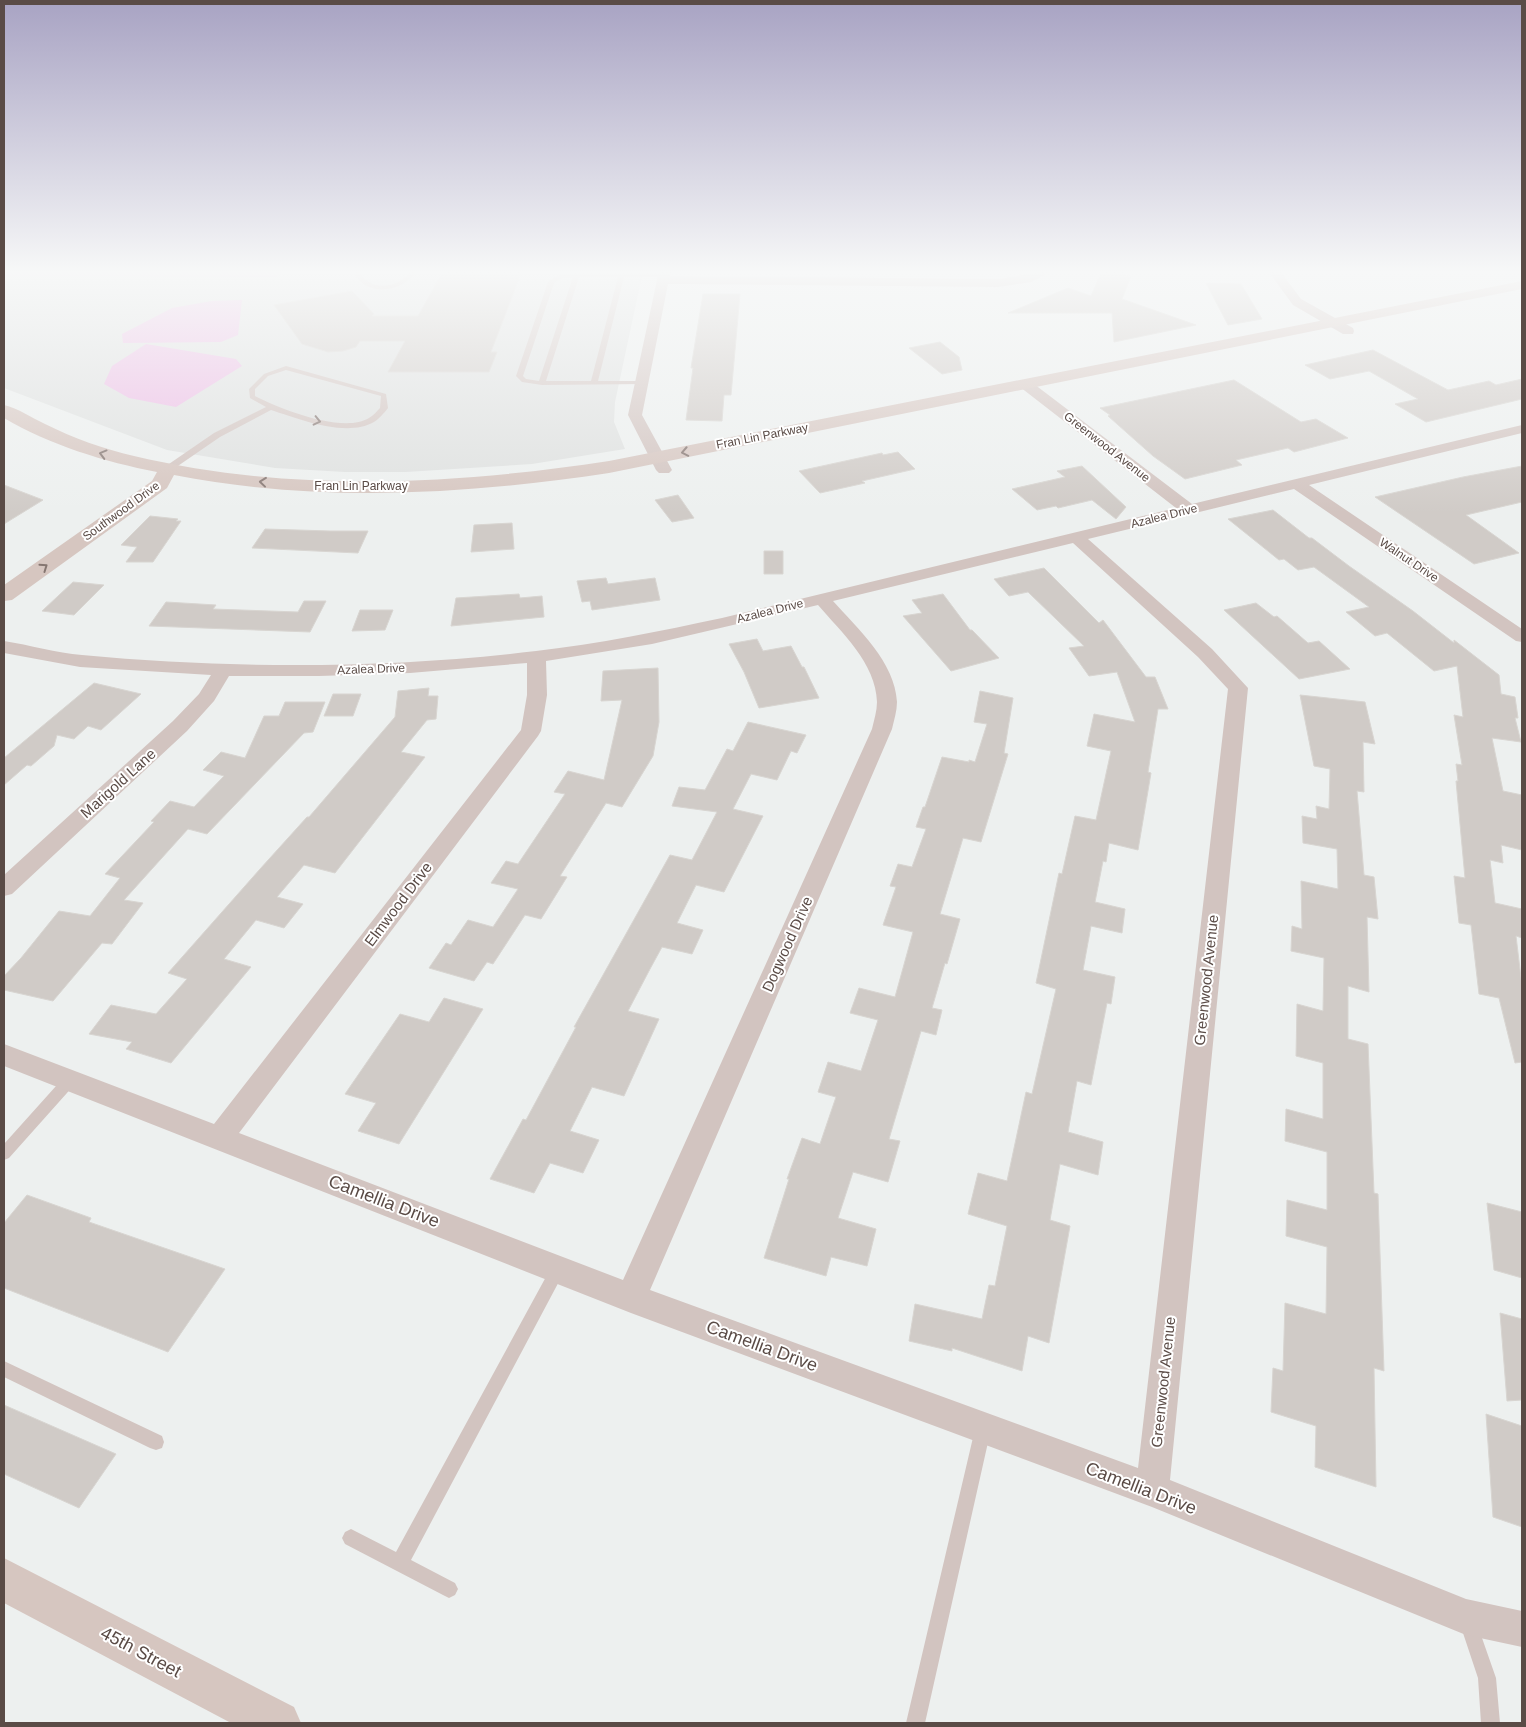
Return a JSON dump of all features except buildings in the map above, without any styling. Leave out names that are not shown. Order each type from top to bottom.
[{"type":"street","points":[[648,352],[635,415],[661,463]]},
{"type":"street","name":"Fran Lin Parkway","points":[[52,453],[157,477],[272,496],[394,499],[537,489],[1215,352]]},
{"type":"street","name":"Greenwood Avenue","points":[[1031,388],[1188,510]]},
{"type":"street","name":"Fran Lin Parkway","points":[[4,410],[37,428],[96,452],[137,463],[157,477]]},
{"type":"street","name":"Azalea Drive","points":[[4,646],[80,661],[223,670],[319,670],[410,667],[536,657],[652,638],[1076,538],[1522,429]]},
{"type":"street","name":"Southwood Drive","points":[[4,576],[157,477]]},
{"type":"street","name":"Southwood Drive","points":[[4,595],[157,477]]},
{"type":"street","name":"Walnut Drive","points":[[1295,483],[1522,637]]},
{"type":"street","name":"Greenwood Avenue","points":[[1076,538],[1205,653],[1238,688],[1152,1490]]},
{"type":"street","name":"Dogwood Drive","points":[[631,1298],[882,728],[887,701],[884,683],[871,658],[822,598]]},
{"type":"street","name":"Elmwood Drive","points":[[220,1137],[531,731],[537,695],[536,657]]},
{"type":"street","name":"Marigold Lane","points":[[4,888],[180,726],[207,697],[223,670]]},
{"type":"street","name":"Camellia Drive","points":[[4,1055],[220,1137],[631,1298],[1152,1490],[1466,1617],[1522,1629]]},
{"type":"street","name":"45th Street","points":[[4,1580],[278,1723]]},
{"type":"lane","points":[[527,352],[519,376],[524,381],[642,383]]},
{"type":"lane","points":[[542,382],[552,352]]},
{"type":"lane","points":[[594,383],[602,352]]},
{"type":"lane","points":[[157,477],[216,435],[271,407],[324,422],[354,425],[372,420],[384,408],[384,395],[286,368],[266,375],[252,389],[252,397],[271,407]]},
{"type":"lane","points":[[4,1154],[70,1080]]},
{"type":"lane","points":[[400,1562],[558,1269]]},
{"type":"lane","points":[[4,1369],[156,1442]]},
{"type":"lane","points":[[915,1723],[983,1429]]},
{"type":"lane","points":[[351,1538],[450,1589]]},
{"type":"lane","points":[[1466,1617],[1487,1678],[1491,1723]]},
{"type":"shaded area","points":[[4,352],[626,352],[615,402],[614,422],[625,449],[532,464],[406,472],[345,472],[275,468],[167,450],[4,388]]},
{"type":"shaded area","points":[[134,352],[192,352],[236,359],[242,366],[176,407],[129,398],[104,384],[112,366]]}]
